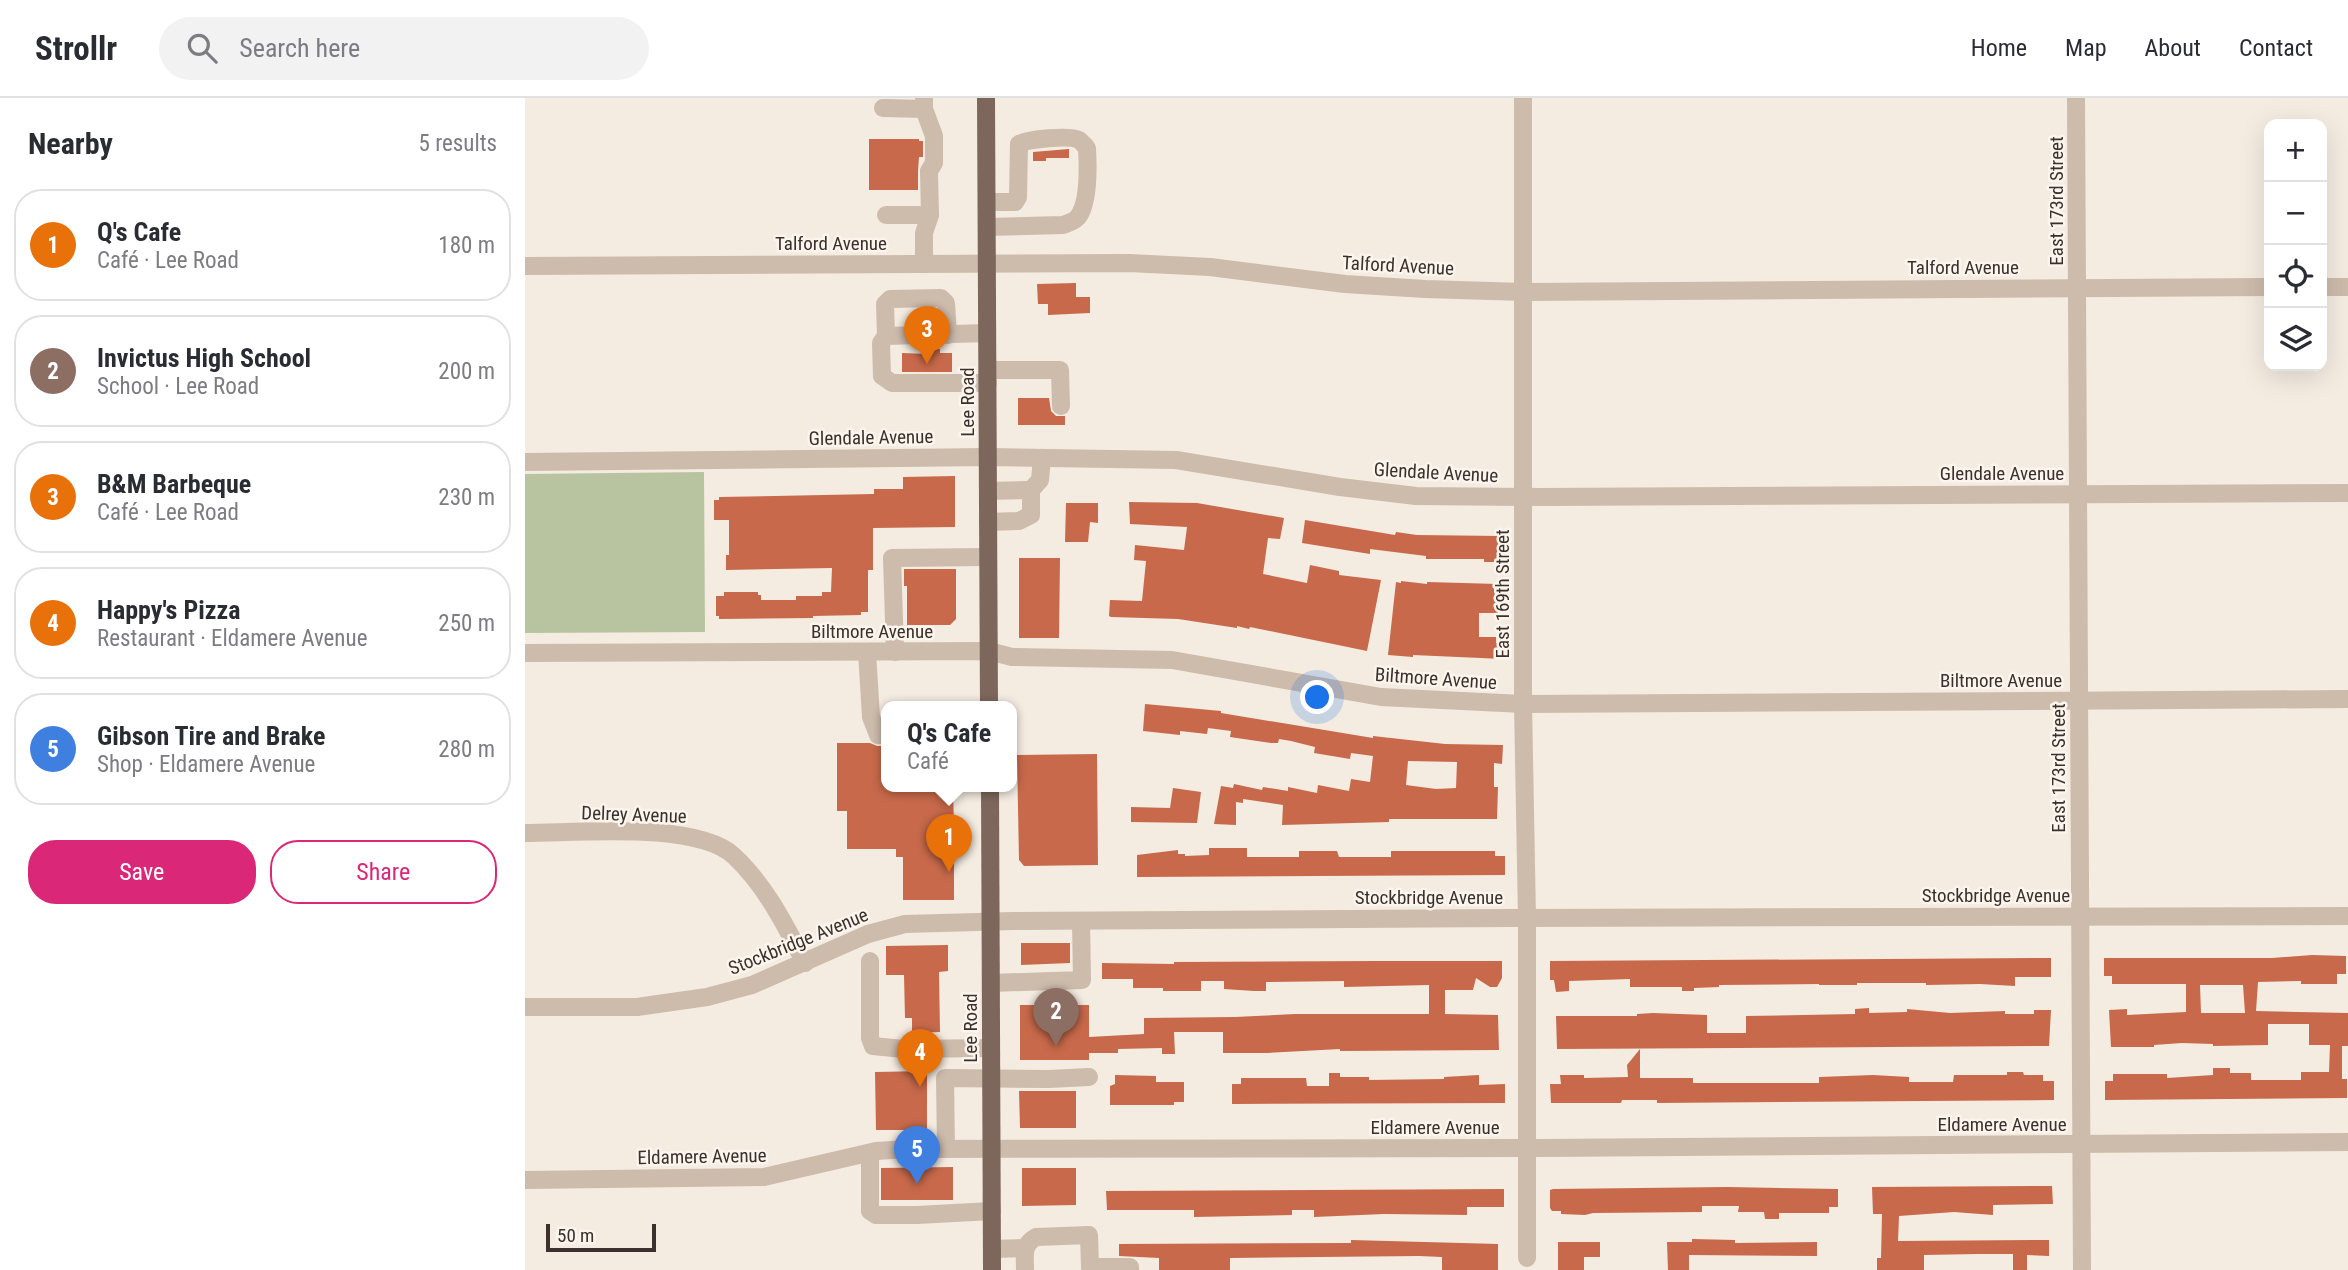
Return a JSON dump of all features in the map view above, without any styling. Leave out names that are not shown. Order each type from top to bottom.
[{"type":"main road","name":"Lee Road","points":[[986,98],[989,701]]},
{"type":"main road","name":"Lee Road","points":[[990,792],[992,1270]]},
{"type":"street","name":"East 169th Street","points":[[1523,98],[1527,1258]]},
{"type":"street","name":"East 173rd Street","points":[[2077,98],[2082,1270]]},
{"type":"street","points":[[883,108],[924,103],[934,136],[934,163],[929,171],[930,215],[924,233],[924,263]]},
{"type":"street","points":[[987,202],[1015,202],[1018,197],[1019,144],[1026,140],[1080,140],[1087,148],[1086,189],[1080,215],[1073,221],[1063,225],[987,228]]},
{"type":"street","points":[[885,215],[930,215]]},
{"type":"street","name":"Talford Avenue","points":[[525,266],[1142,264],[1210,267],[1345,284],[1524,292],[2264,287]]},
{"type":"street","points":[[2327,287],[2348,287]]},
{"type":"street","points":[[948,335],[946,303],[941,298],[890,299],[885,304],[886,336],[881,343],[882,376],[892,383],[1060,370],[1061,405]]},
{"type":"street","points":[[886,336],[987,333]]},
{"type":"street","name":"Glendale Avenue","points":[[525,462],[988,457],[1176,460],[1416,496],[2348,493]]},
{"type":"street","points":[[988,522],[1009,522],[1031,515],[1031,490],[1040,480],[1042,458]]},
{"type":"street","points":[[988,491],[1031,490]]},
{"type":"street","points":[[895,652],[892,558],[988,557]]},
{"type":"street","name":"Biltmore Avenue","points":[[525,653],[989,651],[1012,657],[1172,660],[1381,697],[1523,704],[2348,699]]},
{"type":"street","points":[[867,652],[871,718],[878,735],[881,735]]},
{"type":"street","name":"Delrey Avenue","points":[[525,833],[666,832],[704,839],[733,854],[761,886],[805,963]]},
{"type":"street","name":"Stockbridge Avenue","points":[[525,1007],[637,1007],[707,998],[752,985],[868,934],[905,924],[991,921],[1527,918],[2348,916]]},
{"type":"street","points":[[991,983],[1082,979],[1081,921]]},
{"type":"street","points":[[870,961],[870,1038],[873,1046],[903,1049],[991,1048]]},
{"type":"street","points":[[946,1149],[945,1079],[1089,1077]]},
{"type":"street","name":"Eldamere Avenue","points":[[525,1180],[764,1177],[870,1153],[946,1149],[2348,1142]]},
{"type":"street","points":[[870,1153],[870,1211],[876,1214],[992,1211]]},
{"type":"street","points":[[1025,1270],[1025,1248],[1030,1241],[1044,1235],[1089,1235],[1090,1268],[1130,1267],[1130,1270]]},
{"type":"street","points":[[992,1249],[1025,1248]]},
{"type":"green space","points":[[704,472],[705,632],[525,633],[525,474]]},
{"type":"building","points":[[869,139],[923,141],[923,157],[919,157],[918,190],[869,190]]},
{"type":"building","points":[[1069,149],[1069,158],[1033,161],[1033,152]]},
{"type":"building","points":[[1076,283],[1076,297],[1090,297],[1090,313],[1048,315],[1048,304],[1038,304],[1037,284]]},
{"type":"building","points":[[928,349],[952,353],[952,372],[902,372],[902,353],[928,354]]},
{"type":"building","points":[[1018,398],[1049,398],[1051,411],[1056,416],[1065,416],[1065,425],[1018,425]]},
{"type":"building","points":[[955,476],[955,527],[873,528],[873,570],[868,570],[868,612],[861,612],[861,615],[813,618],[719,619],[719,616],[716,616],[716,596],[724,596],[724,592],[758,592],[761,600],[796,600],[796,596],[822,596],[822,592],[831,592],[832,568],[726,570],[729,520],[714,520],[714,500],[719,500],[719,497],[874,494],[874,489],[903,489],[903,477]]},
{"type":"building","points":[[1129,502],[1197,503],[1284,518],[1280,539],[1268,538],[1263,574],[1307,583],[1310,565],[1339,571],[1339,575],[1381,580],[1367,651],[1250,627],[1237,628],[1178,619],[1109,616],[1110,600],[1142,601],[1146,561],[1134,560],[1135,545],[1184,550],[1187,527],[1130,524]]},
{"type":"building","points":[[1066,503],[1098,503],[1098,523],[1090,522],[1088,542],[1065,542]]},
{"type":"building","points":[[1305,520],[1395,535],[1396,532],[1417,535],[1501,536],[1501,562],[1484,562],[1484,559],[1426,559],[1426,556],[1370,549],[1370,554],[1302,543]]},
{"type":"building","points":[[1019,558],[1060,558],[1059,638],[1019,638]]},
{"type":"building","points":[[904,569],[956,569],[956,619],[950,625],[907,625]]},
{"type":"building","points":[[1396,582],[1427,584],[1498,584],[1498,613],[1479,613],[1479,637],[1496,637],[1496,643],[1503,643],[1503,659],[1388,655]]},
{"type":"building","points":[[1145,704],[1221,711],[1373,738],[1445,744],[1503,745],[1502,764],[1494,763],[1494,787],[1498,787],[1497,819],[1389,819],[1389,822],[1282,825],[1283,805],[1243,799],[1243,803],[1236,802],[1236,825],[1214,824],[1221,786],[1233,788],[1234,784],[1262,790],[1263,787],[1288,791],[1288,787],[1317,793],[1318,785],[1349,791],[1351,779],[1370,782],[1373,756],[1351,753],[1350,759],[1314,753],[1315,747],[1291,741],[1279,739],[1278,743],[1271,743],[1230,737],[1231,731],[1208,728],[1207,734],[1180,731],[1180,735],[1143,731]],"holes":[[[1408,761],[1457,762],[1456,788],[1436,789],[1406,785]]]},
{"type":"building","points":[[837,743],[870,743],[881,746],[881,792],[953,792],[954,830],[949,836],[954,842],[954,900],[903,900],[903,857],[896,857],[896,849],[847,849],[847,811],[837,811]]},
{"type":"building","points":[[1097,754],[1098,865],[1024,866],[1019,860],[1017,755]]},
{"type":"building","points":[[1173,788],[1201,792],[1197,823],[1131,822],[1131,807],[1170,808]]},
{"type":"building","points":[[1209,848],[1247,848],[1247,857],[1299,857],[1299,851],[1337,851],[1339,857],[1391,857],[1391,851],[1495,851],[1495,856],[1505,856],[1505,875],[1137,877],[1137,855],[1178,850],[1178,854],[1185,856],[1209,855]]},
{"type":"building","points":[[1021,943],[1070,943],[1070,963],[1021,965]]},
{"type":"building","points":[[948,945],[948,971],[939,972],[940,1032],[912,1033],[912,1018],[905,1018],[904,975],[886,975],[886,946]]},
{"type":"building","points":[[2346,956],[2346,974],[2337,974],[2337,984],[2258,982],[2256,1011],[2348,1013],[2348,1046],[2342,1046],[2342,1079],[2347,1079],[2347,1098],[2105,1100],[2105,1081],[2113,1081],[2113,1074],[2167,1074],[2167,1078],[2213,1075],[2213,1068],[2230,1068],[2230,1073],[2251,1073],[2251,1080],[2301,1080],[2301,1072],[2329,1072],[2330,1045],[2309,1045],[2309,1024],[2268,1024],[2268,1045],[2213,1046],[2182,1043],[2154,1047],[2111,1047],[2109,1010],[2127,1009],[2127,1015],[2186,1012],[2186,984],[2112,984],[2112,976],[2104,976],[2104,958]],"holes":[[[2200,985],[2243,985],[2245,1013],[2201,1013]]]},
{"type":"building","points":[[2051,958],[2051,977],[2015,977],[2015,986],[1926,983],[1719,985],[1682,991],[1682,987],[1630,987],[1630,979],[1569,981],[1569,991],[1556,992],[1554,980],[1550,980],[1550,961]]},
{"type":"building","points":[[1502,961],[1502,978],[1497,987],[1490,987],[1476,978],[1473,990],[1445,990],[1445,1014],[1498,1015],[1499,1050],[1340,1049],[1223,1053],[1223,1032],[1174,1032],[1175,1054],[1162,1054],[1162,1048],[1118,1049],[1118,1053],[1089,1053],[1089,1060],[1020,1060],[1020,1005],[1089,1005],[1089,1037],[1144,1034],[1144,1018],[1429,1014],[1429,985],[1344,987],[1344,981],[1266,982],[1266,991],[1254,991],[1224,989],[1224,981],[1201,981],[1201,991],[1163,991],[1163,988],[1133,988],[1133,979],[1102,979],[1102,963]]},
{"type":"building","points":[[1869,1008],[1869,1013],[1907,1012],[1907,1009],[1950,1013],[2005,1011],[2005,1014],[2034,1014],[2034,1010],[2051,1010],[2049,1046],[1557,1049],[1556,1016],[1637,1016],[1653,1013],[1707,1015],[1707,1033],[1746,1033],[1746,1016],[1855,1014],[1855,1009]]},
{"type":"building","points":[[1640,1049],[1640,1078],[1693,1078],[1693,1083],[1819,1083],[1819,1077],[1873,1075],[1909,1077],[1909,1082],[1953,1082],[1954,1075],[2007,1075],[2007,1072],[2023,1072],[2024,1075],[2043,1075],[2043,1081],[2054,1081],[2054,1100],[1657,1103],[1657,1100],[1622,1100],[1621,1103],[1551,1103],[1550,1084],[1561,1084],[1560,1075],[1584,1075],[1584,1078],[1628,1077],[1627,1065]]},
{"type":"building","points":[[927,1071],[927,1130],[876,1130],[875,1072]]},
{"type":"building","points":[[1329,1073],[1340,1073],[1340,1077],[1369,1077],[1369,1080],[1444,1079],[1479,1075],[1479,1085],[1505,1084],[1505,1103],[1232,1104],[1232,1084],[1241,1084],[1241,1078],[1306,1078],[1307,1086],[1329,1086]]},
{"type":"building","points":[[1115,1075],[1156,1076],[1156,1082],[1184,1082],[1184,1102],[1174,1102],[1174,1105],[1110,1105],[1110,1086],[1115,1084]]},
{"type":"building","points":[[1019,1091],[1076,1091],[1076,1128],[1020,1128]]},
{"type":"building","points":[[953,1167],[953,1200],[881,1200],[881,1168]]},
{"type":"building","points":[[1022,1168],[1076,1168],[1076,1205],[1022,1206]]},
{"type":"building","points":[[2052,1186],[2053,1204],[1993,1205],[1993,1215],[1954,1212],[1899,1216],[1898,1241],[2049,1240],[2049,1256],[2027,1255],[2027,1270],[2013,1270],[2013,1254],[1978,1254],[1924,1255],[1924,1270],[1877,1270],[1877,1258],[1881,1258],[1882,1214],[1873,1214],[1872,1187]]},
{"type":"building","points":[[1504,1189],[1504,1207],[1467,1207],[1467,1215],[1314,1217],[1314,1210],[1292,1210],[1292,1215],[1194,1217],[1194,1210],[1107,1210],[1106,1191]]},
{"type":"building","points":[[1553,1189],[1838,1189],[1838,1207],[1829,1207],[1829,1213],[1779,1213],[1779,1219],[1765,1219],[1764,1212],[1738,1212],[1739,1206],[1702,1206],[1702,1212],[1585,1215],[1561,1214],[1561,1211],[1552,1211],[1550,1208],[1550,1190]]},
{"type":"building","points":[[1692,1239],[1735,1240],[1735,1243],[1817,1242],[1817,1256],[1689,1255],[1689,1270],[1668,1270],[1667,1242],[1692,1242]]},
{"type":"building","points":[[1351,1240],[1498,1244],[1498,1270],[1442,1270],[1442,1257],[1419,1256],[1230,1258],[1230,1270],[1159,1270],[1159,1258],[1119,1256],[1119,1244],[1351,1243]]},
{"type":"building","points":[[1558,1242],[1600,1242],[1600,1257],[1584,1257],[1584,1270],[1558,1270]]},
{"type":"place","name":"B&M Barbeque","points":[[927,364]]},
{"type":"place","name":"Q's Cafe","points":[[949,872]]},
{"type":"place","name":"Invictus High School","points":[[1056,1046]]},
{"type":"place","name":"Happy's Pizza","points":[[920,1087]]},
{"type":"place","name":"Gibson Tire and Brake","points":[[917,1184]]}]
